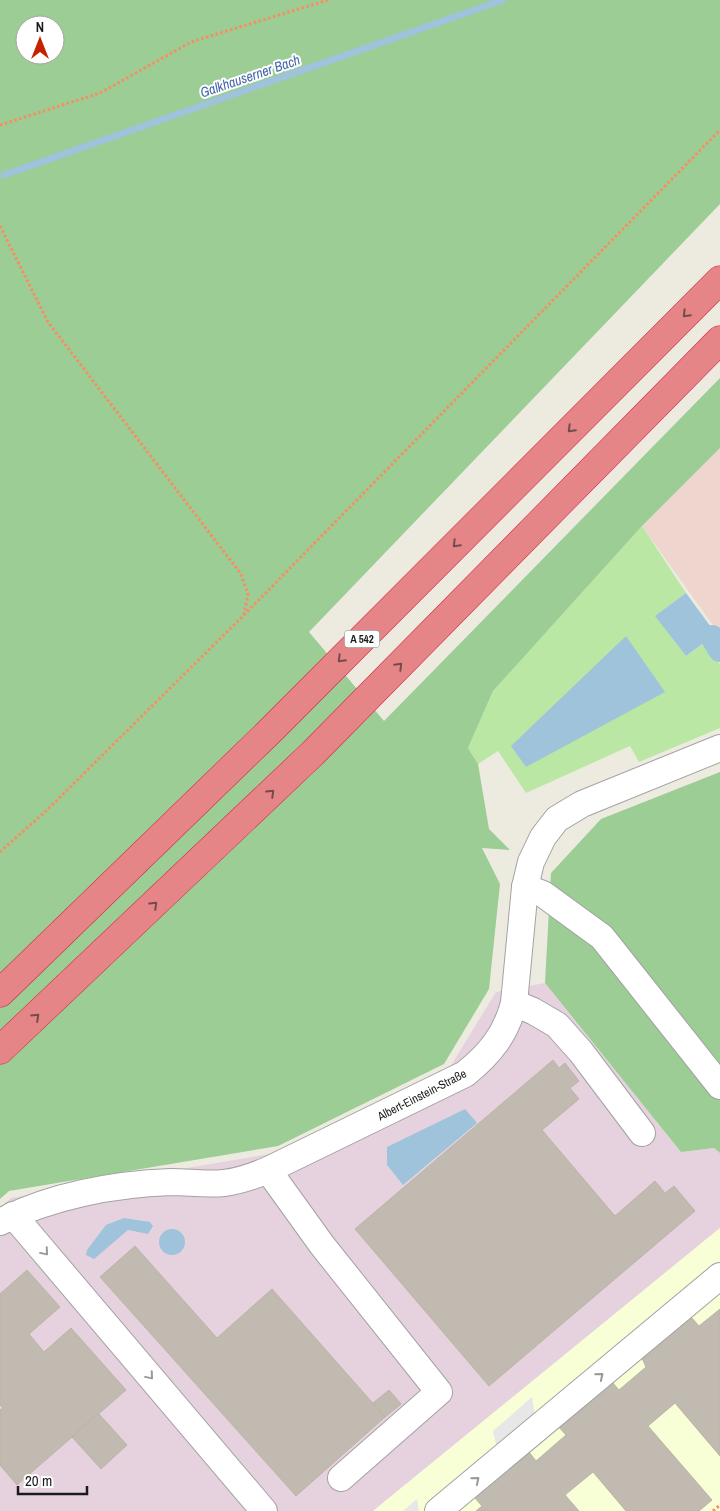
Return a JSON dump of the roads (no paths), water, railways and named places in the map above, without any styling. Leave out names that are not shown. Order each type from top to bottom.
[{"type":"highway","name":"A 542","points":[[0,993],[270,731],[720,280]]},
{"type":"highway","points":[[0,1050],[313,753],[720,340]]},
{"type":"street","name":"Albert-Einstein-Straße","points":[[7,1219],[48,1203],[117,1188],[172,1182],[224,1183],[246,1179],[465,1074],[483,1060],[499,1042],[510,1019],[514,1003],[525,887],[535,854],[543,837],[557,820],[582,804],[720,748]]},
{"type":"street","points":[[525,887],[543,894],[602,936],[720,1086]]},
{"type":"street","points":[[514,1003],[533,1011],[557,1025],[581,1052],[642,1133]]},
{"type":"street","points":[[268,1170],[322,1245],[439,1392],[341,1478]]},
{"type":"street","points":[[7,1219],[264,1511]]},
{"type":"street","points":[[438,1511],[720,1276]]},
{"type":"water","points":[[686,593],[716,634],[686,656],[655,616]]},
{"type":"water","points":[[626,636],[665,692],[526,767],[511,746]]},
{"type":"water","points":[[465,1109],[477,1123],[403,1185],[387,1165],[387,1147]]},
{"type":"water","points":[[124,1218],[150,1222],[153,1226],[148,1234],[128,1230],[94,1259],[86,1255],[87,1250],[106,1225]]},
{"type":"water","points":[[172,1229],[181,1233],[185,1242],[181,1251],[172,1255],[163,1251],[159,1242],[163,1233]]},
{"type":"waterway","name":"Galkhauserner Bach","points":[[4,175],[503,0]]},
{"type":"waterway","points":[[712,637],[720,650]]}]
